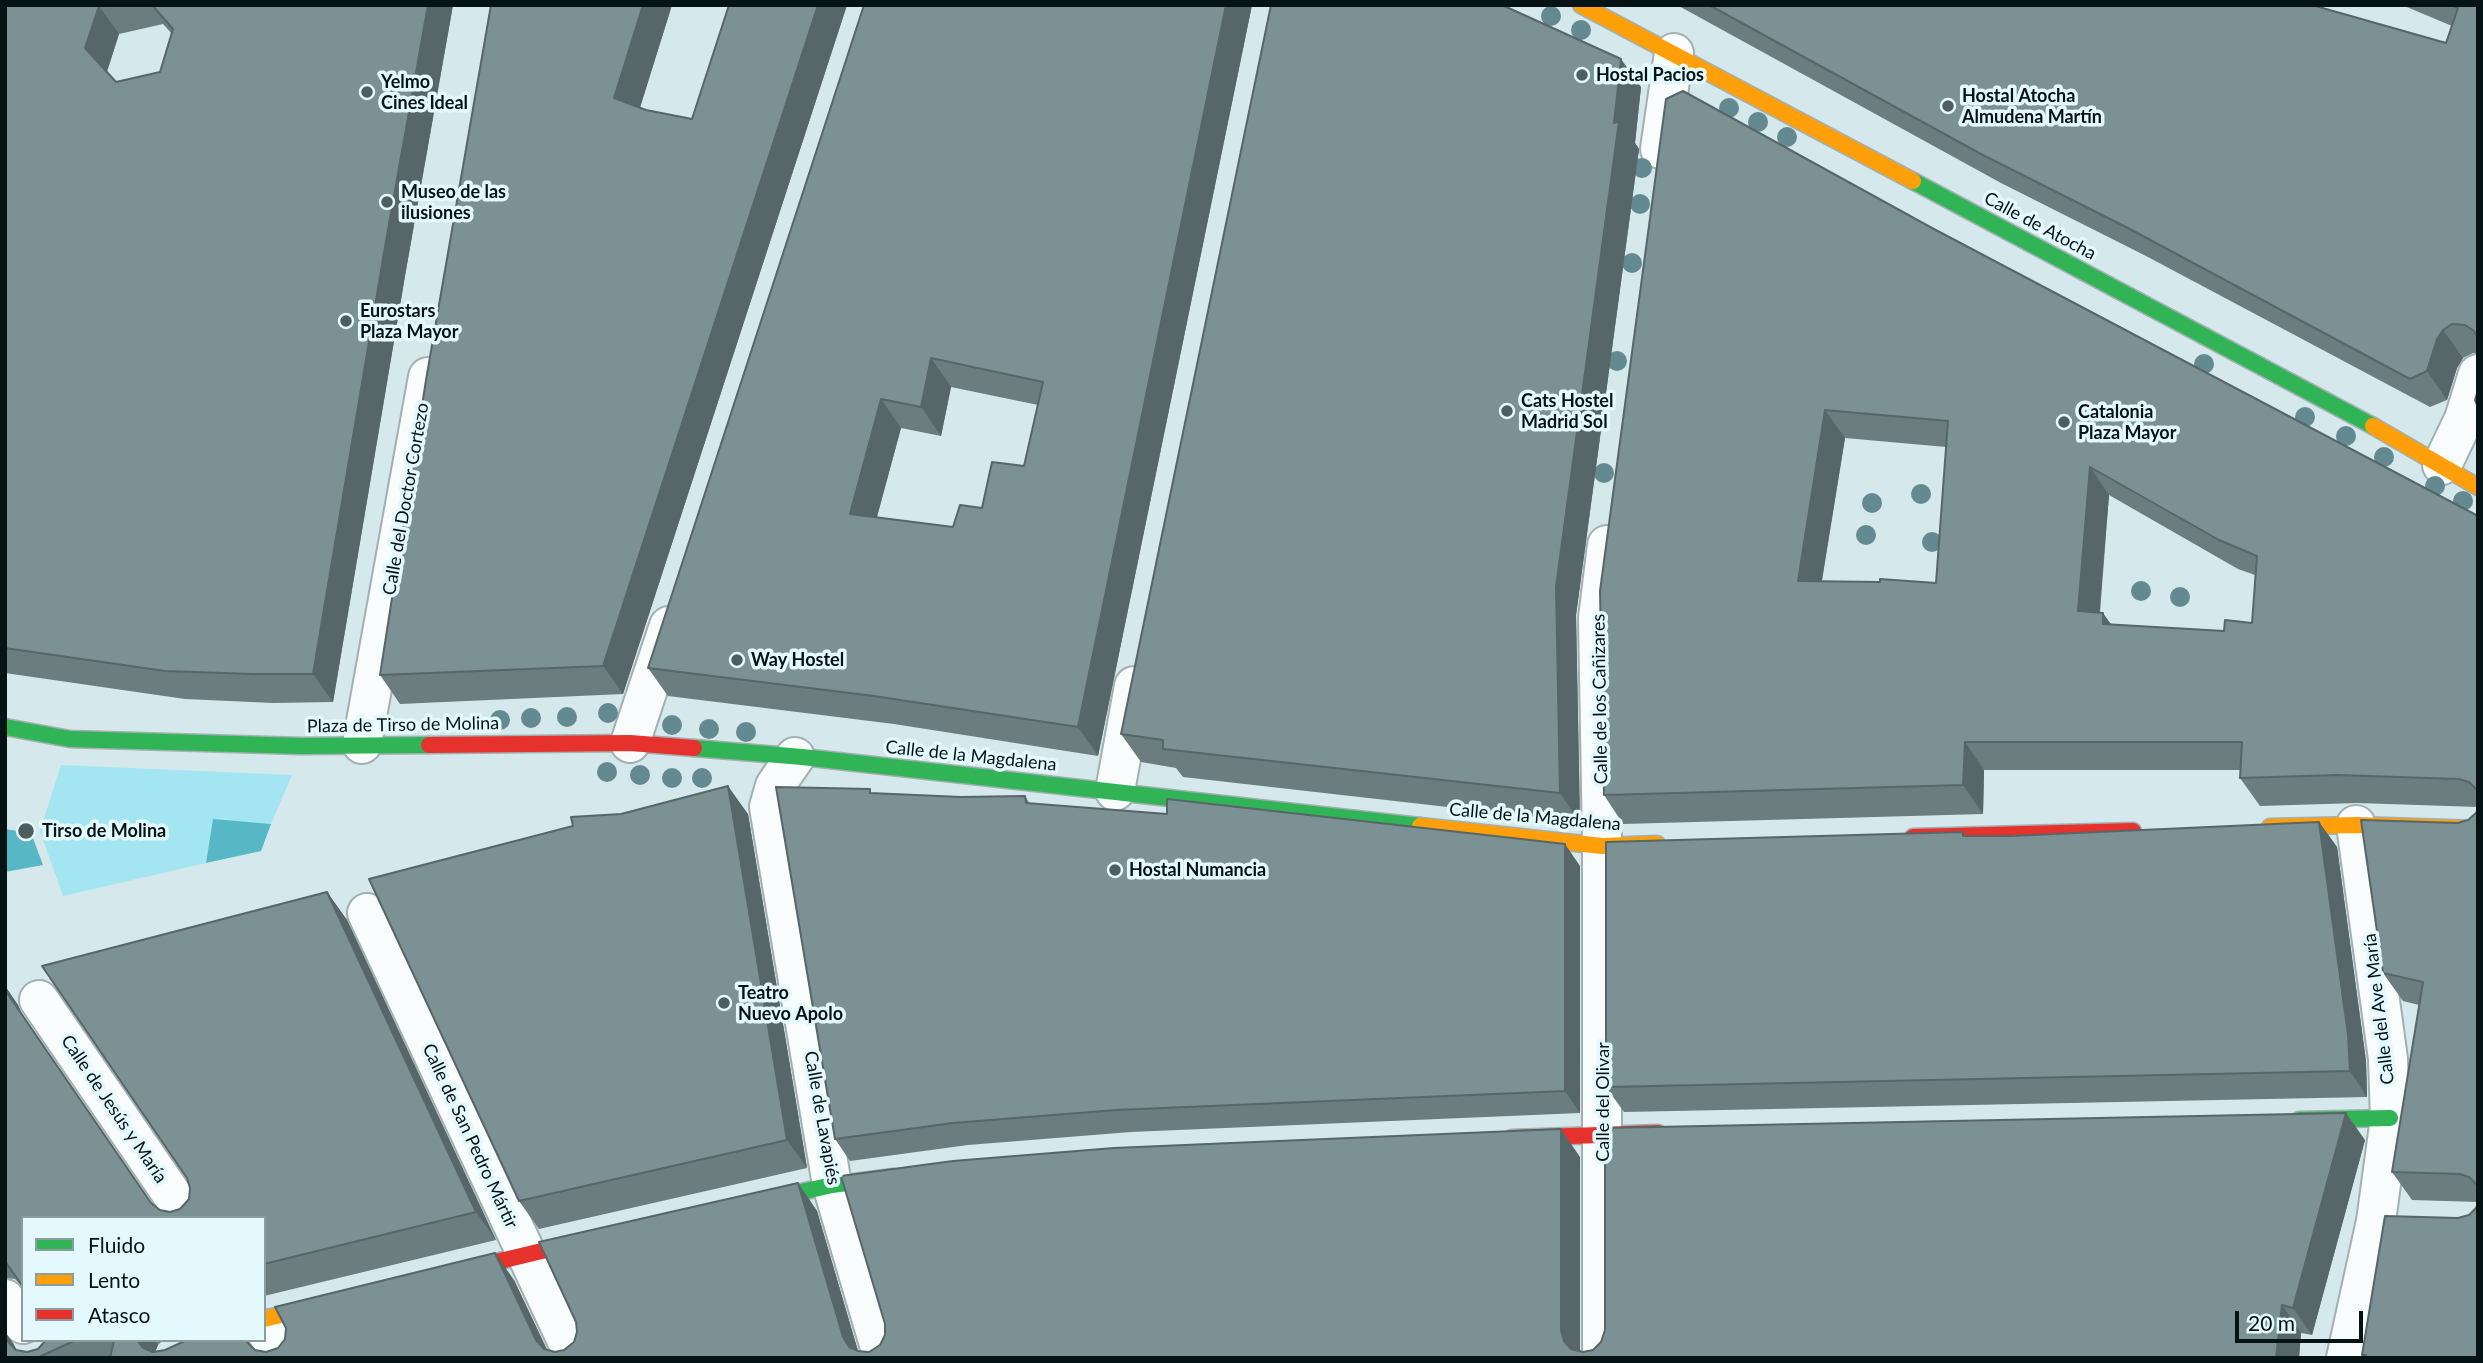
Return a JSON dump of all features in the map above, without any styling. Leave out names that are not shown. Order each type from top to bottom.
[{"type":"street","name":"Calle de Atocha","points":[[1582,5],[2195,330],[2478,487]]},
{"type":"street","points":[[1657,176],[1674,52]]},
{"type":"street","name":"Calle del Doctor Cortezo","points":[[362,744],[433,348]]},
{"type":"street","points":[[2442,465],[2460,429],[2478,374]]},
{"type":"street","name":"Calle de los Cañizares","points":[[1602,846],[1598,618],[1612,508]]},
{"type":"street","points":[[631,743],[681,588]]},
{"type":"street","points":[[1115,791],[1142,648]]},
{"type":"street","name":"Plaza de Tirso de Molina","points":[[5,727],[70,739],[301,746],[631,743],[798,757]]},
{"type":"street","name":"Calle de la Magdalena","points":[[798,757],[1602,846],[1672,844]]},
{"type":"street","name":"Calle de Lavapiés","points":[[798,757],[775,786],[769,807],[832,1185],[883,1358]]},
{"type":"street","points":[[2258,828],[2356,825],[2478,829]]},
{"type":"street","name":"Calle del Ave María","points":[[2346,1358],[2376,1221],[2390,1118],[2388,1059],[2356,825]]},
{"type":"street","points":[[1895,838],[2146,831]]},
{"type":"street","name":"Calle del Olivar","points":[[1602,846],[1602,1358]]},
{"type":"street","name":"Calle de San Pedro Mártir","points":[[367,914],[575,1358]]},
{"type":"street","name":"Calle de Jesús y María","points":[[39,1000],[187,1216]]},
{"type":"street","points":[[2279,1121],[2390,1118]]},
{"type":"street","points":[[1499,1138],[1672,1133]]},
{"type":"street","points":[[741,1206],[832,1185],[915,1174]]},
{"type":"street","points":[[2376,1221],[2414,1222]]},
{"type":"street","points":[[434,1277],[611,1235]]},
{"type":"street","points":[[5,1299],[21,1322]]},
{"type":"street","points":[[266,1319],[342,1300]]},
{"type":"street","points":[[266,1332],[284,1358]]},
{"type":"shaded area","points":[[61,765],[292,775],[271,824],[213,820],[206,863],[63,896],[40,831]]},
{"type":"shaded area","points":[[213,819],[271,824],[261,851],[206,863]]},
{"type":"shaded area","points":[[5,829],[31,833],[43,865],[5,872]]},
{"type":"building","points":[[5,5],[101,5],[85,48],[116,82],[160,72],[173,29],[152,5],[428,5],[313,674],[165,671],[5,648]]},
{"type":"building","points":[[491,5],[643,5],[614,98],[646,110],[692,119],[729,5],[818,5],[603,666],[380,675],[426,380]]},
{"type":"building","points":[[864,5],[1226,5],[1078,727],[874,696],[648,668]],"holes":[[[931,358],[1043,382],[1024,466],[992,462],[982,508],[960,505],[953,527],[850,514],[881,399],[921,407]]]},
{"type":"building","points":[[1271,5],[1502,5],[1621,59],[1614,123],[1619,121],[1556,587],[1560,793],[1163,749],[1163,740],[1121,734]]},
{"type":"building","points":[[1709,5],[2312,5],[2446,43],[2458,8],[2451,5],[2478,5],[2478,337],[2465,325],[2452,324],[2443,330],[2437,339],[2427,371],[2410,379],[2126,227],[1981,154]]},
{"type":"building","points":[[1683,91],[1932,228],[2478,516],[2478,792],[2469,782],[2459,779],[2337,775],[2240,778],[2242,742],[1965,742],[1963,785],[1604,795],[1600,591],[1666,99]],"holes":[[[1825,410],[1948,421],[1936,583],[1880,579],[1880,582],[1798,581]],[[2090,467],[2219,540],[2257,556],[2252,623],[2225,620],[2224,631],[2103,624],[2103,613],[2078,611]]]},
{"type":"building","points":[[728,786],[787,1140],[519,1201],[369,879],[573,826],[571,817],[621,814]]},
{"type":"building","points":[[776,787],[870,789],[870,793],[961,797],[1025,796],[1026,803],[1167,814],[1167,799],[1565,844],[1565,1091],[1116,1110],[953,1123],[835,1139]]},
{"type":"building","points":[[2478,809],[2478,1187],[2469,1177],[2460,1174],[2392,1172],[2423,982],[2383,973],[2361,820],[2458,823],[2468,820]]},
{"type":"building","points":[[2319,822],[2348,1035],[2350,1071],[1606,1087],[1606,842],[1963,832],[1963,836],[2010,836]]},
{"type":"building","points":[[327,892],[476,1212],[266,1264],[266,1216],[21,1216],[21,1284],[5,1261],[5,990],[151,1203],[160,1210],[170,1212],[180,1209],[189,1199],[190,1188],[187,1178],[42,966]]},
{"type":"building","points":[[2346,1113],[2293,1308],[2282,1305],[2276,1358],[110,1358],[114,1342],[138,1342],[143,1348],[153,1352],[183,1342],[247,1342],[255,1350],[266,1352],[278,1348],[285,1339],[286,1328],[275,1307],[495,1253],[536,1340],[544,1349],[555,1352],[564,1350],[574,1342],[576,1322],[539,1242],[798,1183],[843,1337],[849,1347],[869,1352],[880,1345],[885,1335],[885,1324],[841,1176],[953,1161],[1114,1148],[1561,1129],[1561,1330],[1564,1341],[1571,1349],[1583,1352],[1593,1350],[1601,1342],[1605,1330],[1605,1128]]},
{"type":"building","points":[[2478,1204],[2478,1358],[2366,1358],[2366,1355],[2362,1355],[2385,1216],[2458,1218],[2469,1215]]},
{"type":"building","points":[[5,1337],[16,1350],[27,1352],[38,1349],[44,1342],[72,1342],[37,1358],[5,1358]]},
{"type":"traffic: fast","points":[[1913,181],[2373,426]]},
{"type":"traffic: fast","points":[[5,727],[70,739],[301,746],[429,745]]},
{"type":"traffic: fast","points":[[694,748],[802,757],[1420,826]]},
{"type":"traffic: fast","points":[[2299,1120],[2390,1118]]},
{"type":"traffic: fast","points":[[753,1203],[832,1185],[893,1177]]},
{"type":"traffic: slow","points":[[1581,5],[1913,181]]},
{"type":"traffic: slow","points":[[2373,426],[2478,487]]},
{"type":"traffic: slow","points":[[2270,827],[2356,825],[2478,829]]},
{"type":"traffic: slow","points":[[1420,826],[1602,846],[1657,844]]},
{"type":"traffic: slow","points":[[266,1319],[330,1303]]},
{"type":"traffic: jam","points":[[429,745],[630,743],[694,748]]},
{"type":"traffic: jam","points":[[1913,837],[2133,831]]},
{"type":"traffic: jam","points":[[1512,1138],[1658,1133]]},
{"type":"traffic: jam","points":[[450,1273],[592,1239]]},
{"type":"place","name":"Hostal Pacios","points":[[1582,75]]},
{"type":"place","name":"Yelmo Cines Ideal","points":[[367,92]]},
{"type":"place","name":"Hostal Atocha Almudena Martín","points":[[1948,106]]},
{"type":"place","name":"Museo de las ilusiones","points":[[387,202]]},
{"type":"place","name":"Eurostars Plaza Mayor","points":[[346,321]]},
{"type":"place","name":"Cats Hostel Madrid Sol","points":[[1507,411]]},
{"type":"place","name":"Catalonia Plaza Mayor","points":[[2064,422]]},
{"type":"place","name":"Way Hostel","points":[[737,660]]},
{"type":"place","name":"Tirso de Molina","points":[[26,831]]},
{"type":"place","name":"Hostal Numancia","points":[[1115,870]]},
{"type":"place","name":"Teatro Nuevo Apolo","points":[[724,1003]]}]
